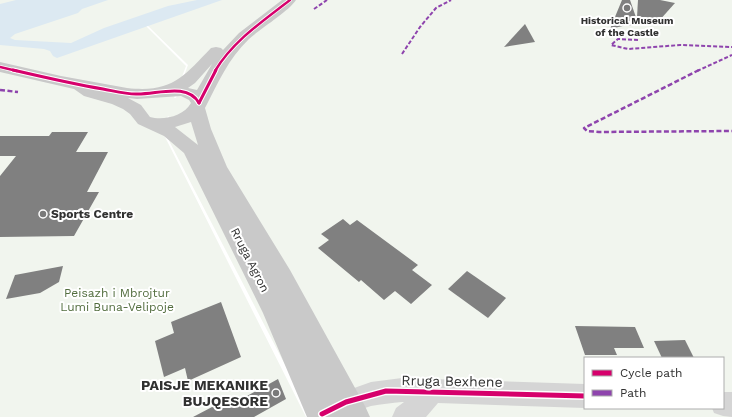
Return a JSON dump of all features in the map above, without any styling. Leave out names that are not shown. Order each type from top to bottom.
[{"type":"main road","points":[[277,0],[220,47],[189,80],[167,92],[141,103],[144,117],[174,122],[186,117],[198,106],[212,78],[226,56],[237,44],[290,0]]},
{"type":"main road","points":[[0,67],[80,86],[135,94],[183,91],[193,94],[198,99],[198,106]]},
{"type":"main road","name":"Rruga Agron","points":[[80,86],[84,90],[117,99],[144,117],[171,132],[192,150],[254,267],[336,413]]},
{"type":"main road","name":"Rruga Agron","points":[[198,106],[200,123],[213,158],[297,307],[336,413]]},
{"type":"street","name":"Rruga Bexhene","points":[[336,413],[386,391],[584,396]]},
{"type":"street","name":"Rruga Bexhene","points":[[405,417],[415,410],[432,391]]},
{"type":"green space","name":"Peisazh i Mbrojtur Lumi Buna-Velipoje","points":[[0,0],[732,0],[732,417],[312,417],[165,133],[169,116],[167,117],[162,131],[306,417],[0,417]],"holes":[[[145,25],[147,25],[188,65],[176,98],[174,98],[186,66]]]},
{"type":"shaded area","points":[[16,0],[108,0],[82,9],[78,13],[15,34],[10,38],[15,40],[71,43],[104,28],[168,6],[197,0],[222,0],[57,58],[53,56],[50,51],[44,49],[0,45],[0,4]]},
{"type":"building","points":[[622,0],[630,0],[639,26],[627,25],[610,29]]},
{"type":"building","points":[[638,0],[660,0],[675,3],[658,22],[637,17]]},
{"type":"building","points":[[525,24],[535,42],[504,47]]},
{"type":"building","points":[[52,132],[88,132],[76,152],[108,152],[87,192],[99,192],[74,236],[0,237],[0,176],[16,156],[0,156],[0,136],[49,136]]},
{"type":"building","points":[[343,219],[350,225],[357,220],[418,265],[412,270],[432,285],[411,304],[395,291],[384,300],[361,280],[359,282],[318,248],[329,240],[321,234]]},
{"type":"building","points":[[63,266],[59,282],[40,293],[6,299],[15,275]]},
{"type":"building","points":[[467,271],[506,298],[488,318],[448,289]]},
{"type":"building","points":[[221,302],[241,357],[188,381],[185,368],[164,377],[155,341],[174,333],[171,322]]},
{"type":"building","points":[[575,326],[635,327],[644,348],[614,348],[617,355],[585,355]]},
{"type":"building","points":[[685,340],[694,357],[662,357],[654,341]]},
{"type":"building","points":[[278,379],[286,399],[254,417],[193,417],[233,396],[236,402]]},
{"type":"marked path","points":[[314,9],[327,0]]},
{"type":"marked path","points":[[402,54],[420,27],[436,8],[451,0]]},
{"type":"marked path","points":[[638,40],[618,39],[611,45],[628,49],[680,45],[732,47]]},
{"type":"marked path","points":[[732,55],[584,128],[587,131],[599,132],[732,131]]},
{"type":"marked path","points":[[0,90],[18,92]]},
{"type":"cycle path","points":[[199,103],[216,70],[223,59],[237,43],[290,0]]},
{"type":"cycle path","points":[[0,67],[61,81],[127,93],[137,94],[181,91],[196,97],[199,103]]},
{"type":"cycle path","points":[[322,414],[346,402],[386,391],[584,396]]},
{"type":"place","name":"Historical Museum of the Castle","points":[[627,8]]},
{"type":"place","name":"Sports Centre","points":[[43,214]]},
{"type":"place","name":"PAISJE MEKANIKE BUJQESORE","points":[[276,393]]}]
